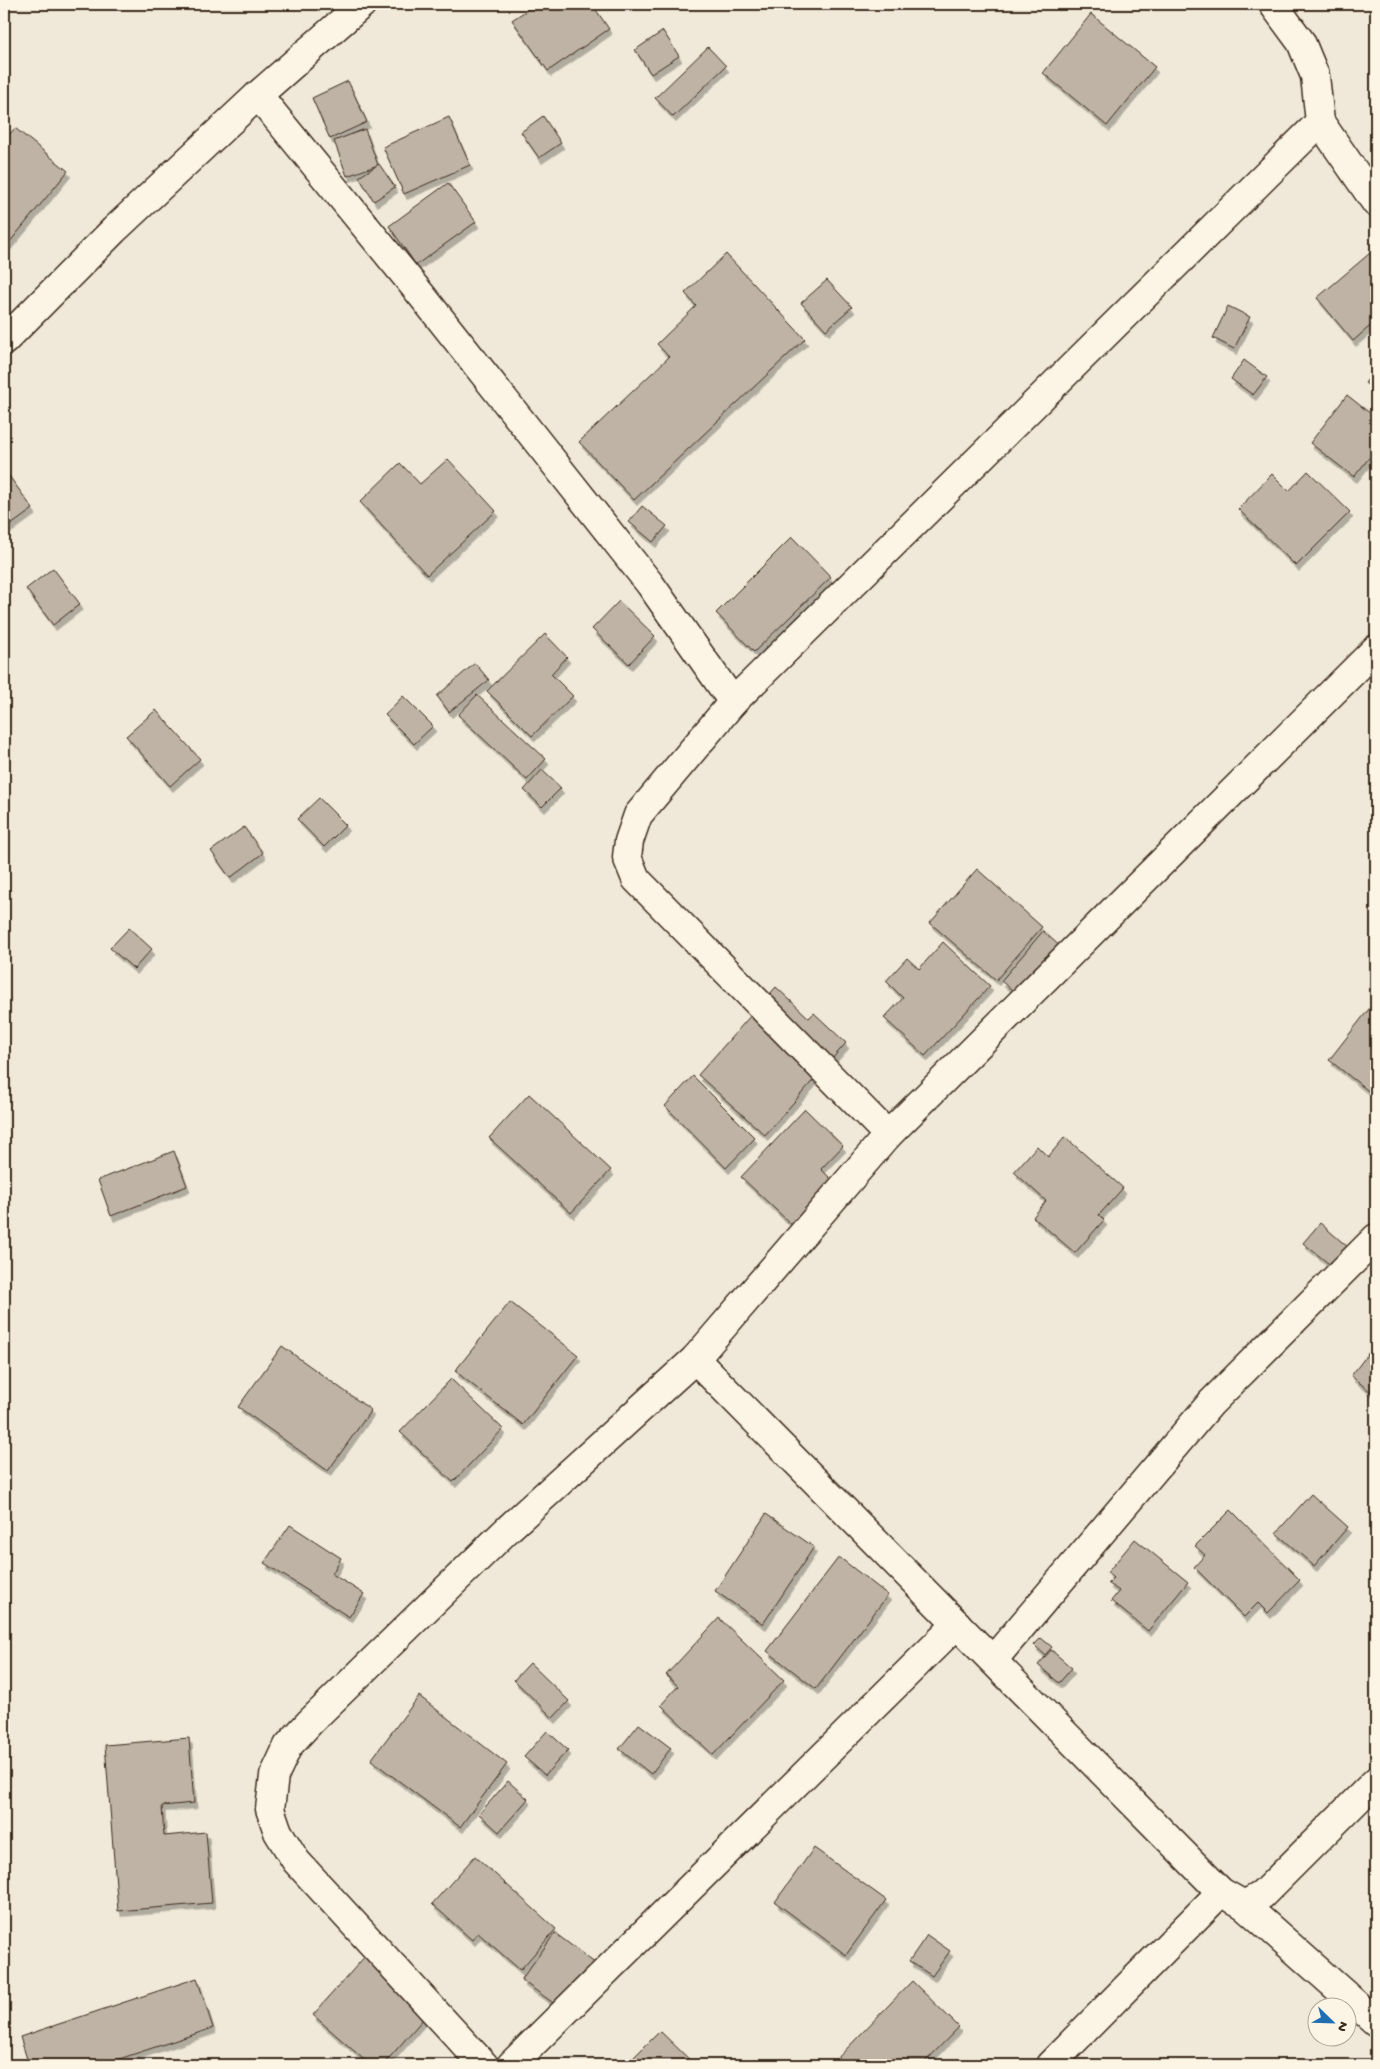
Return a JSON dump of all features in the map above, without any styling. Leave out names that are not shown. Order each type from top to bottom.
[{"type":"street","points":[[4,341],[114,230],[258,95],[362,4]]},
{"type":"street","points":[[1272,4],[1302,42],[1316,76],[1320,122],[1376,203]]},
{"type":"street","points":[[258,95],[429,305],[644,577],[733,702]]},
{"type":"street","points":[[888,1134],[636,879],[628,857],[629,841],[638,814],[733,702],[1320,122]]},
{"type":"street","points":[[484,2065],[296,1861],[278,1832],[270,1809],[274,1776],[288,1746],[310,1722],[508,1529],[695,1359],[888,1134],[1376,649]]},
{"type":"street","points":[[993,1660],[1211,1403],[1376,1238]]},
{"type":"street","points":[[695,1359],[1232,1899],[1376,2022]]},
{"type":"street","points":[[511,2065],[957,1624]]},
{"type":"street","points":[[1050,2065],[1232,1899],[1262,1895],[1376,1781]]},
{"type":"building","points":[[536,4],[592,4],[609,29],[548,71],[512,20]]},
{"type":"building","points":[[1091,14],[1155,67],[1107,126],[1043,73]]},
{"type":"building","points":[[663,31],[679,56],[651,74],[635,50]]},
{"type":"building","points":[[708,47],[726,66],[673,117],[655,98]]},
{"type":"building","points":[[348,81],[367,122],[330,139],[312,98]]},
{"type":"building","points":[[543,116],[561,143],[539,158],[521,132]]},
{"type":"building","points":[[449,117],[470,165],[404,194],[383,147]]},
{"type":"building","points":[[15,128],[68,171],[4,249],[4,141]]},
{"type":"building","points":[[365,129],[378,165],[347,176],[334,141]]},
{"type":"building","points":[[379,164],[395,187],[374,201],[359,177]]},
{"type":"building","points":[[448,183],[476,222],[416,265],[389,226]]},
{"type":"building","points":[[1376,248],[1376,321],[1353,341],[1317,298]]},
{"type":"building","points":[[726,254],[805,339],[634,500],[579,442],[669,357],[657,344],[696,306],[685,293]]},
{"type":"building","points":[[827,280],[852,307],[826,330],[801,303]]},
{"type":"building","points":[[1228,306],[1250,317],[1234,349],[1213,338]]},
{"type":"building","points":[[1244,360],[1267,377],[1253,395],[1231,379]]},
{"type":"building","points":[[1376,369],[1376,391],[1365,383]]},
{"type":"building","points":[[1347,395],[1376,418],[1376,449],[1354,477],[1310,443]]},
{"type":"building","points":[[448,459],[496,511],[427,575],[360,502],[400,463],[420,484]]},
{"type":"building","points":[[4,469],[33,509],[4,530]]},
{"type":"building","points":[[1308,471],[1350,512],[1296,566],[1238,509],[1272,474],[1289,491]]},
{"type":"building","points":[[642,506],[667,526],[653,542],[629,522]]},
{"type":"building","points":[[792,537],[831,577],[754,652],[716,613]]},
{"type":"building","points":[[53,568],[80,604],[53,625],[26,589]]},
{"type":"building","points":[[619,601],[655,636],[629,664],[592,629]]},
{"type":"building","points":[[545,634],[567,657],[551,674],[573,696],[532,736],[487,691]]},
{"type":"building","points":[[475,663],[489,680],[449,712],[437,696]]},
{"type":"building","points":[[477,695],[546,759],[527,780],[458,715]]},
{"type":"building","points":[[403,696],[433,726],[414,744],[385,715]]},
{"type":"building","points":[[156,710],[200,759],[170,786],[126,736]]},
{"type":"building","points":[[542,770],[561,788],[542,807],[524,790]]},
{"type":"building","points":[[319,798],[346,825],[324,847],[297,819]]},
{"type":"building","points":[[244,827],[263,853],[230,878],[211,851]]},
{"type":"building","points":[[977,869],[1042,927],[996,980],[930,923]]},
{"type":"building","points":[[129,928],[152,949],[134,969],[110,948]]},
{"type":"building","points":[[1043,931],[1063,949],[1021,997],[1001,981]]},
{"type":"building","points":[[943,942],[990,986],[925,1056],[884,1018],[903,998],[886,981],[907,958],[919,969]]},
{"type":"building","points":[[776,987],[809,1018],[814,1013],[846,1043],[765,1135],[698,1075]]},
{"type":"building","points":[[1376,1000],[1376,1097],[1329,1060]]},
{"type":"building","points":[[693,1076],[755,1138],[726,1168],[665,1106]]},
{"type":"building","points":[[529,1094],[611,1170],[571,1213],[489,1138]]},
{"type":"building","points":[[805,1109],[843,1146],[821,1169],[834,1182],[793,1226],[741,1177]]},
{"type":"building","points":[[1065,1137],[1123,1188],[1099,1215],[1104,1220],[1075,1253],[1033,1217],[1046,1201],[1014,1172],[1037,1146],[1048,1157]]},
{"type":"building","points":[[174,1151],[187,1186],[111,1216],[98,1180]]},
{"type":"building","points":[[1320,1223],[1349,1248],[1333,1267],[1303,1243]]},
{"type":"building","points":[[510,1302],[578,1355],[523,1425],[455,1371]]},
{"type":"building","points":[[1376,1343],[1376,1396],[1351,1376]]},
{"type":"building","points":[[282,1346],[371,1410],[328,1471],[238,1407]]},
{"type":"building","points":[[451,1379],[503,1429],[453,1482],[400,1432]]},
{"type":"building","points":[[1311,1494],[1348,1527],[1314,1566],[1276,1533]]},
{"type":"building","points":[[1231,1510],[1300,1580],[1268,1613],[1258,1603],[1244,1617],[1194,1567],[1205,1555],[1195,1546]]},
{"type":"building","points":[[766,1514],[814,1547],[763,1624],[715,1591]]},
{"type":"building","points":[[290,1525],[341,1558],[332,1574],[364,1594],[349,1617],[264,1563]]},
{"type":"building","points":[[1135,1539],[1188,1582],[1148,1631],[1111,1601],[1119,1591],[1108,1583],[1113,1578],[1107,1573]]},
{"type":"building","points":[[839,1557],[888,1595],[816,1689],[767,1651]]},
{"type":"building","points":[[719,1618],[784,1680],[713,1755],[661,1705],[678,1686],[666,1675]]},
{"type":"building","points":[[1041,1638],[1052,1647],[1045,1655],[1034,1645]]},
{"type":"building","points":[[1051,1650],[1072,1668],[1059,1683],[1038,1665]]},
{"type":"building","points":[[530,1663],[569,1701],[553,1718],[514,1680]]},
{"type":"building","points":[[419,1696],[507,1764],[460,1827],[371,1760]]},
{"type":"building","points":[[639,1724],[671,1748],[651,1774],[619,1749]]},
{"type":"building","points":[[547,1731],[568,1750],[545,1775],[524,1757]]},
{"type":"building","points":[[189,1738],[194,1803],[162,1806],[164,1836],[206,1832],[212,1903],[118,1911],[105,1745]]},
{"type":"building","points":[[508,1781],[528,1799],[499,1832],[479,1814]]},
{"type":"building","points":[[814,1848],[886,1900],[846,1955],[775,1902]]},
{"type":"building","points":[[475,1856],[556,1929],[520,1970],[478,1933],[472,1940],[432,1904]]},
{"type":"building","points":[[555,1933],[596,1964],[563,2010],[521,1980]]},
{"type":"building","points":[[927,1935],[950,1951],[932,1976],[909,1961]]},
{"type":"building","points":[[367,1954],[431,2010],[383,2065],[370,2065],[313,2015]]},
{"type":"building","points":[[197,1978],[213,2028],[101,2065],[29,2065],[20,2037]]},
{"type":"building","points":[[912,1981],[959,2027],[922,2065],[831,2065]]},
{"type":"building","points":[[660,2031],[695,2065],[626,2065]]}]
